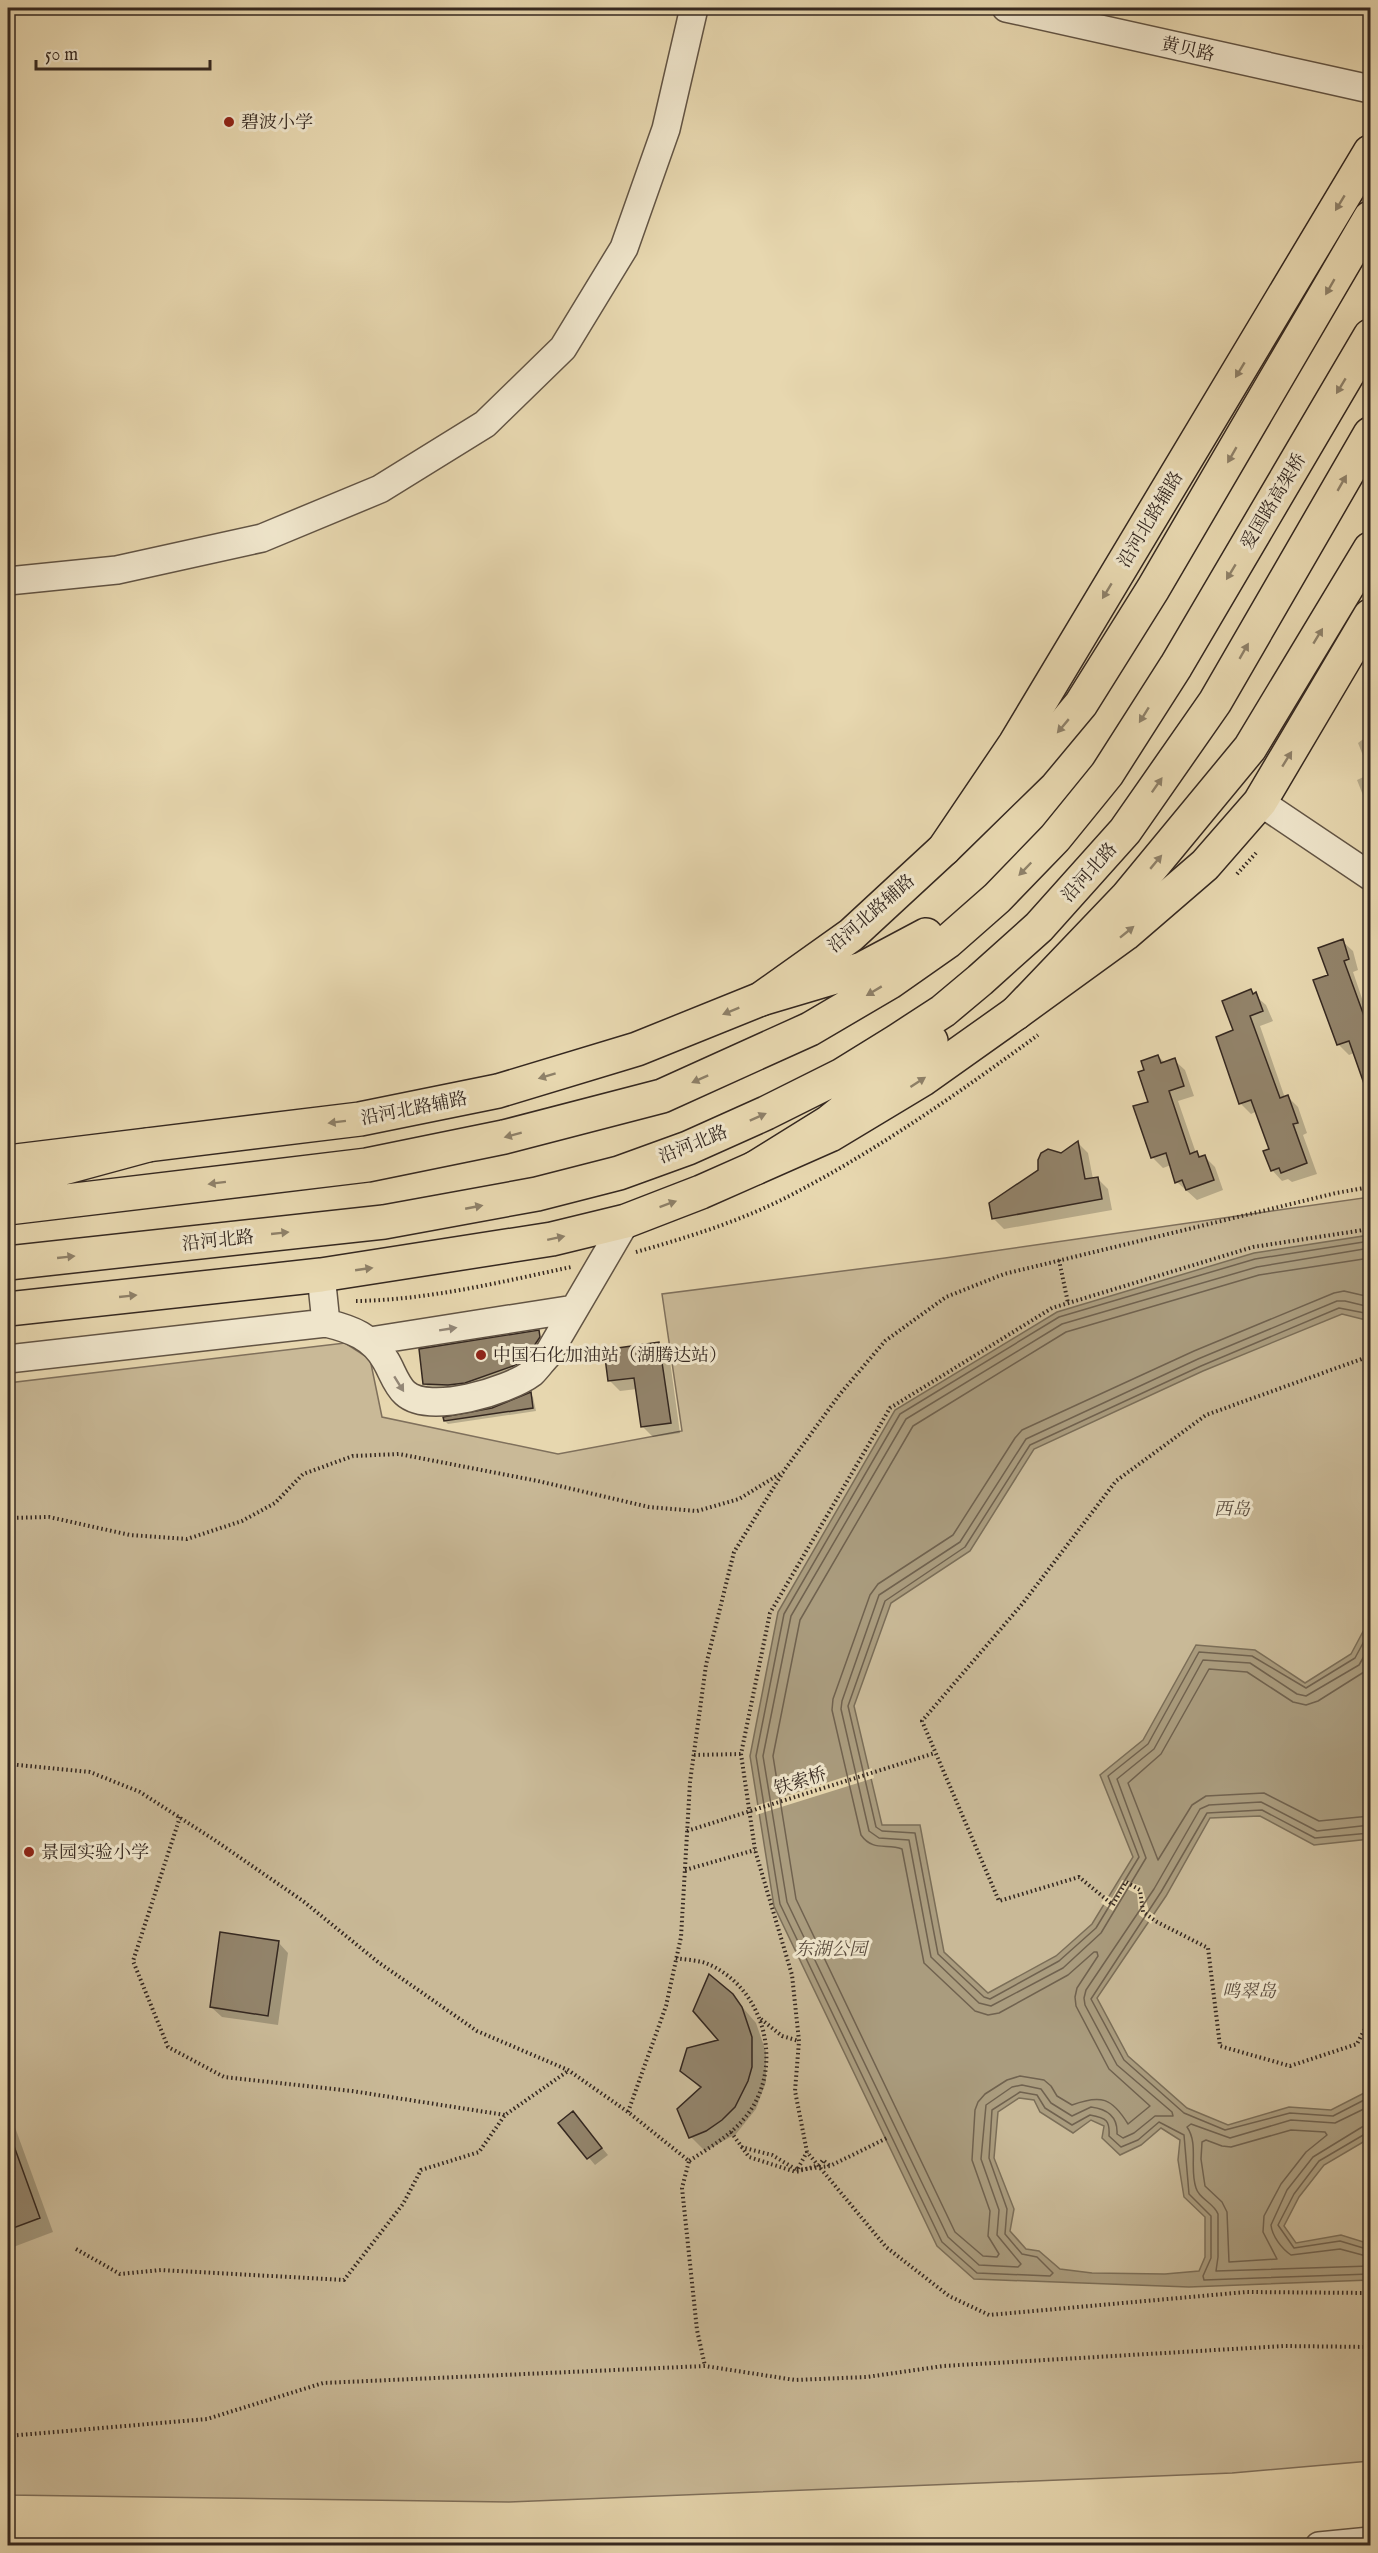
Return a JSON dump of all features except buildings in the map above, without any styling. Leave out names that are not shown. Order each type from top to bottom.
[{"type":"main road","name":"沿河北路辅路","points":[[8,1162],[360,1119],[498,1091],[637,1049],[761,999],[851,935],[944,849],[1015,744],[1371,152]]},
{"type":"main road","points":[[944,849],[1030,764],[1081,704],[1153,589],[1371,218]]},
{"type":"main road","name":"爱国路高架桥","points":[[997,898],[1055,838],[1107,774],[1176,666],[1371,336]]},
{"type":"main road","name":"沿河北路","points":[[8,1263],[384,1222],[537,1194],[619,1173],[688,1148],[842,1075],[943,1011],[981,980],[1039,927],[1125,831],[1215,702],[1371,434]]},
{"type":"main road","points":[[1016,1013],[1127,897],[1250,748],[1371,549]]},
{"type":"main road","points":[[8,1309],[321,1275],[552,1239],[626,1221],[830,1135],[871,1113],[923,1079],[1016,1013],[1125,934],[1196,873],[1260,802],[1371,616]]},
{"type":"main road","points":[[761,999],[862,969],[997,898]]},
{"type":"main road","points":[[8,1208],[367,1165],[504,1137],[662,1096],[810,1029],[890,982],[947,942],[997,898]]},
{"type":"main road","points":[[755,1168],[829,1122],[932,1040],[981,995],[1039,927]]},
{"type":"main road","points":[[8,1183],[148,1145]]},
{"type":"street","points":[[8,581],[117,570],[262,538],[380,489],[485,424],[563,348],[624,249],[666,129],[694,8]]},
{"type":"street","name":"黄贝路","points":[[1006,8],[1371,89]]},
{"type":"street","points":[[1260,802],[1371,876]]},
{"type":"street","points":[[8,1359],[326,1323],[352,1329],[369,1341],[385,1359],[404,1393],[420,1402],[438,1402],[495,1392],[533,1372],[547,1356],[626,1221]]},
{"type":"street","points":[[321,1275],[326,1323]]},
{"type":"street","points":[[369,1341],[574,1309]]},
{"type":"street","points":[[1319,2546],[1371,2541]]},
{"type":"path","points":[[628,2112],[666,2006],[681,1937],[687,1831],[706,1665],[734,1552],[783,1472],[840,1394],[885,1341],[946,1297],[1004,1274],[1336,1193],[1371,1187]]},
{"type":"path","points":[[1371,1229],[1253,1247],[1052,1308],[890,1408],[770,1613],[741,1755],[755,1850],[792,1975],[799,2041],[795,2091],[807,2152],[886,2247],[949,2296],[988,2315],[1246,2292],[1371,2293]]},
{"type":"path","points":[[1059,1260],[1068,1303]]},
{"type":"path","points":[[356,1301],[381,1300],[487,1285],[577,1266]]},
{"type":"path","points":[[1371,1356],[1206,1416],[1116,1481],[1023,1603],[922,1721],[999,1901],[1079,1877],[1113,1905],[1125,1882],[1140,1890],[1143,1912],[1157,1922],[1208,1948],[1220,2046],[1290,2066],[1357,2044],[1371,2019]]},
{"type":"path","points":[[8,1518],[49,1517],[130,1535],[187,1539],[242,1521],[275,1503],[303,1474],[353,1456],[399,1454],[538,1481],[649,1507],[697,1511],[739,1500],[783,1472]]},
{"type":"path","name":"铁索桥","points":[[687,1831],[935,1753]]},
{"type":"path","points":[[694,1755],[741,1755]]},
{"type":"path","points":[[8,1764],[90,1772],[140,1792],[303,1901],[378,1962],[477,2031],[568,2070],[628,2112],[689,2161]]},
{"type":"path","points":[[180,1817],[133,1961],[168,2047],[224,2077],[352,2091],[505,2115]]},
{"type":"path","points":[[685,1870],[755,1850]]},
{"type":"path","points":[[676,1958],[707,1963],[724,1972],[744,1992],[760,2017],[782,2036],[799,2041]]},
{"type":"path","points":[[705,2366],[697,2330],[682,2188],[689,2161],[731,2132],[753,2107],[763,2082],[767,2051],[760,2017]]},
{"type":"path","points":[[76,2249],[120,2274],[161,2270],[344,2280],[404,2204],[421,2170],[479,2152],[505,2115],[568,2070]]},
{"type":"path","points":[[731,2132],[749,2157],[796,2172],[819,2165],[823,2160],[830,2166]]},
{"type":"path","points":[[740,2147],[772,2155],[797,2170],[830,2166],[889,2137]]},
{"type":"path","points":[[797,2170],[807,2152]]},
{"type":"path","points":[[8,2436],[207,2419],[322,2383],[705,2366],[795,2380],[867,2377],[943,2366],[1284,2346],[1371,2347]]},
{"type":"green space","name":"东湖公园","points":[[1370,1197],[1370,2461],[1232,2473],[509,2502],[8,2495],[8,1383],[345,1343],[370,1359],[382,1417],[558,1454],[682,1431],[662,1294],[945,1258]]},
{"type":"water","points":[[1370,1235],[1370,1321],[1342,1314],[1203,1371],[1034,1449],[970,1551],[891,1603],[854,1706],[882,1825],[920,1825],[944,1952],[988,1993],[1056,1956],[1092,1924],[1133,1857],[1100,1775],[1143,1740],[1196,1645],[1255,1650],[1305,1683],[1351,1654],[1366,1626],[1370,1623],[1370,1839],[1314,1845],[1260,1816],[1210,1818],[1166,1896],[1097,1998],[1128,2056],[1187,2108],[1228,2125],[1289,2107],[1331,2110],[1370,2090],[1370,2138],[1324,2165],[1299,2197],[1284,2226],[1296,2243],[1341,2235],[1370,2244],[1370,2280],[1189,2287],[974,2279],[937,2246],[774,1906],[750,1756],[778,1612],[895,1410],[1057,1312],[1254,1253]],"holes":[[[1019,2098],[1034,2100],[1040,2112],[1073,2133],[1091,2120],[1104,2126],[1102,2138],[1120,2155],[1141,2145],[1161,2128],[1180,2140],[1178,2160],[1184,2197],[1205,2217],[1205,2257],[1199,2271],[1165,2274],[1092,2273],[1060,2269],[1039,2251],[1026,2249],[1010,2231],[1014,2209],[994,2158],[998,2112]]]},
{"type":"pier","points":[[872,1768],[874,1778],[756,1815],[755,1806]]},
{"type":"pier","points":[[1122,1880],[1142,1886],[1149,1911],[1156,1916],[1151,1924],[1139,1915],[1137,1894],[1127,1889],[1113,1911],[1101,1903],[1106,1895],[1112,1898]]},
{"type":"place","name":"碧波小学","points":[[229,122]]},
{"type":"place","name":"中国石化加油站（湖腾达站）","points":[[481,1355]]},
{"type":"place","name":"景园实验小学","points":[[29,1852]]},
{"type":"park label","name":"西岛","points":[[1232,1509]]},
{"type":"park label","name":"鸣翠岛","points":[[1249,1991]]}]
